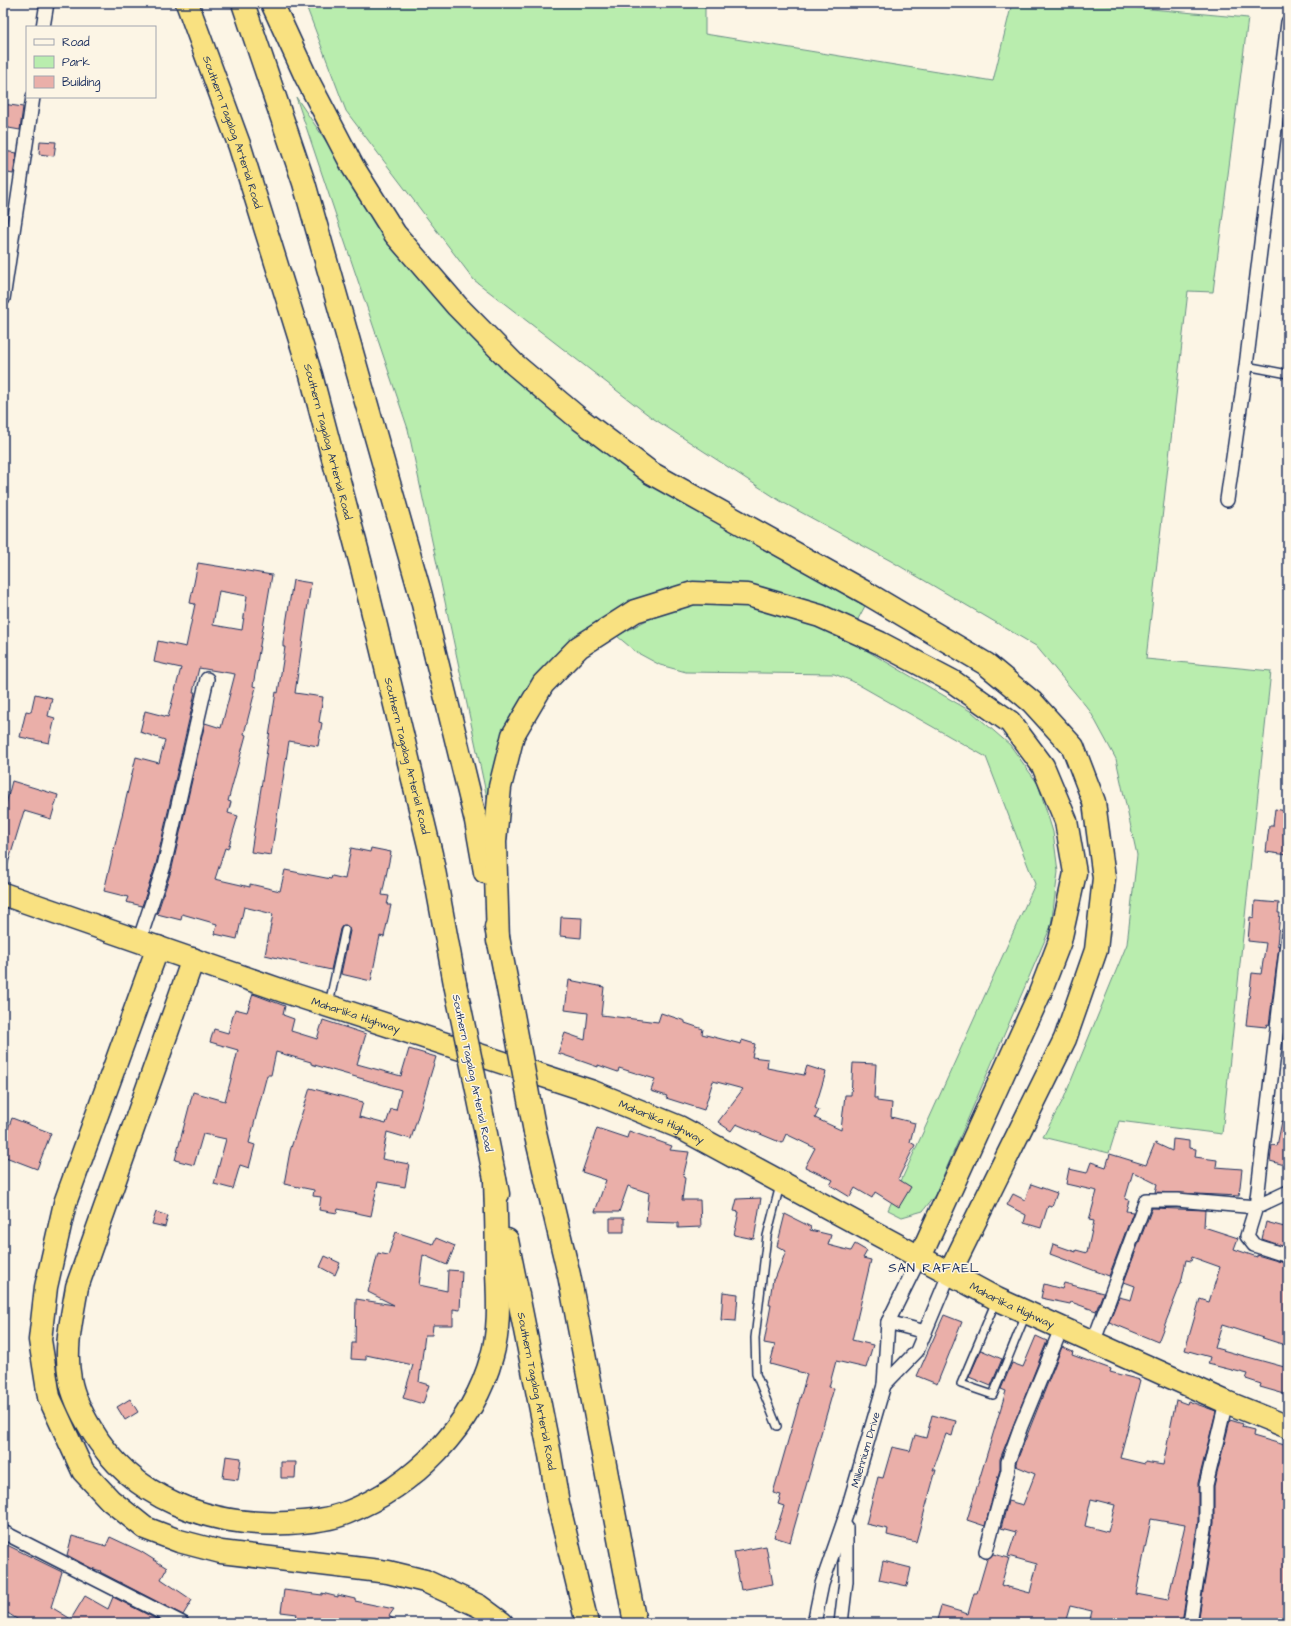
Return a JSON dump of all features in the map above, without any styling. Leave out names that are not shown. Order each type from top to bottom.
[{"type":"highway","name":"Southern Tagalog Arterial Road","points":[[187,3],[240,147],[311,375],[362,568],[431,854],[455,984],[564,1525],[588,1623]]},
{"type":"highway","points":[[243,3],[304,183],[421,596],[476,821],[535,1132],[569,1275],[635,1623]]},
{"type":"highway","points":[[272,3],[306,77],[353,166],[394,234],[457,306],[514,364],[577,417],[651,474],[862,590],[986,664],[1032,702],[1073,747],[1094,802],[1104,878],[1096,950],[1065,1039],[950,1272]]},
{"type":"highway","points":[[498,941],[495,842],[500,787],[513,735],[543,684],[574,652],[579,647],[636,611],[693,593],[748,595],[820,616],[880,643],[952,681],[1010,722],[1043,766],[1066,821],[1074,873],[1060,941],[1040,993],[920,1257]]},
{"type":"highway","name":"Maharlika Highway","points":[[3,894],[328,1006],[593,1092],[679,1127],[781,1183],[950,1272],[997,1299],[1226,1402],[1288,1427]]},
{"type":"highway","points":[[148,944],[66,1203],[46,1287],[40,1340],[48,1397],[83,1471],[110,1500],[145,1528],[179,1541],[221,1552],[388,1572],[425,1580],[479,1606],[502,1623]]},
{"type":"highway","points":[[193,959],[77,1287],[69,1340],[68,1362],[70,1380],[84,1418],[96,1438],[117,1465],[152,1492],[187,1509],[227,1519],[264,1524],[305,1522],[345,1514],[376,1499],[418,1470],[441,1448],[471,1407],[492,1356],[498,1320],[495,1180]]},
{"type":"street","points":[[43,26],[47,3]]},
{"type":"street","points":[[1227,500],[1284,80],[1288,22]]},
{"type":"street","points":[[3,299],[33,98]]},
{"type":"street","points":[[148,944],[164,866],[207,679]]},
{"type":"street","points":[[1288,934],[1256,1207],[1247,1236],[1254,1245],[1288,1256]]},
{"type":"street","points":[[1093,1343],[1146,1200],[1177,1200],[1256,1207],[1288,1192]]},
{"type":"street","name":"Millennium Drive","points":[[814,1623],[822,1584],[846,1515],[884,1385],[888,1322],[920,1257]]},
{"type":"street","name":"Millennium Drive","points":[[884,1385],[916,1351],[950,1272]]},
{"type":"street","points":[[888,1322],[925,1332]]},
{"type":"street","points":[[986,1551],[1008,1470],[1008,1462],[1020,1426],[1061,1329]]},
{"type":"street","points":[[1190,1623],[1206,1522],[1206,1485],[1226,1402]]},
{"type":"street","name":"Millennium Drive","points":[[840,1623],[846,1581],[846,1515]]},
{"type":"street","points":[[3,1532],[182,1623]]},
{"type":"lane","points":[[1246,366],[1288,374]]},
{"type":"lane","points":[[328,1006],[345,930]]},
{"type":"lane","points":[[777,1426],[756,1374],[755,1338],[767,1236],[781,1183]]},
{"type":"lane","points":[[997,1299],[961,1384],[993,1395],[1026,1313]]},
{"type":"green space","points":[[305,3],[705,3],[705,34],[993,81],[1012,3],[1087,3],[1248,18],[1213,292],[1188,291],[1146,659],[1271,671],[1222,1134],[1119,1121],[1109,1153],[1043,1137],[1064,1098],[1127,944],[1137,855],[1116,759],[1090,711],[1036,646],[891,561],[782,502],[651,417],[474,280],[346,111]]},
{"type":"green space","points":[[296,97],[381,222],[427,285],[505,371],[575,428],[716,521],[865,606],[857,621],[671,594],[546,668],[489,807],[408,429]]},
{"type":"green space","points":[[748,600],[816,621],[972,712],[1010,745],[1038,784],[1053,832],[1058,872],[1051,926],[935,1195],[923,1211],[902,1217],[888,1210],[1035,884],[986,757],[852,681],[834,674],[686,672],[660,665],[636,652],[617,636],[660,613],[707,602]]},
{"type":"building","points":[[3,104],[23,107],[20,130],[3,127]]},
{"type":"building","points":[[40,141],[56,142],[54,156],[39,154]]},
{"type":"building","points":[[3,151],[17,153],[13,174],[3,172]]},
{"type":"building","points":[[198,563],[272,575],[253,686],[256,687],[244,734],[246,735],[228,801],[231,802],[228,813],[238,816],[228,849],[225,848],[215,879],[250,887],[250,884],[280,891],[285,870],[331,879],[332,876],[345,879],[351,848],[370,852],[371,848],[391,852],[382,895],[389,896],[387,905],[391,905],[384,937],[380,936],[371,981],[341,974],[350,931],[346,925],[343,925],[340,929],[331,970],[265,955],[273,914],[244,907],[237,939],[215,934],[217,924],[182,914],[181,920],[157,914],[172,868],[205,723],[221,728],[235,674],[199,668],[193,692],[195,692],[192,707],[156,864],[142,906],[126,902],[128,897],[104,891],[136,757],[159,763],[165,740],[140,732],[145,711],[168,717],[181,668],[154,662],[158,641],[186,647],[195,604],[190,603]],"holes":[[[219,591],[247,596],[242,630],[213,625]]]},
{"type":"building","points":[[293,580],[311,583],[295,693],[323,697],[319,722],[322,723],[318,746],[289,741],[271,855],[251,852],[276,692],[278,693],[285,647],[283,647],[283,643]]},
{"type":"building","points":[[35,694],[52,698],[48,716],[55,718],[49,743],[20,737],[26,711],[31,712]]},
{"type":"building","points":[[12,781],[58,795],[51,819],[24,811],[6,870],[3,869],[3,807],[5,808]]},
{"type":"building","points":[[1275,809],[1286,811],[1284,828],[1288,829],[1288,855],[1266,852],[1269,826],[1273,826]]},
{"type":"building","points":[[1255,901],[1279,903],[1278,913],[1280,913],[1277,945],[1279,946],[1269,1025],[1267,1024],[1266,1027],[1246,1025],[1252,973],[1261,974],[1266,943],[1248,941],[1250,917],[1254,918]]},
{"type":"building","points":[[561,917],[582,918],[581,938],[560,936]]},
{"type":"building","points":[[569,980],[604,987],[601,1015],[658,1022],[661,1013],[703,1029],[702,1034],[741,1044],[742,1040],[755,1044],[752,1057],[768,1059],[767,1068],[804,1075],[807,1066],[826,1072],[815,1108],[819,1110],[815,1118],[841,1130],[845,1095],[851,1095],[853,1063],[876,1064],[874,1098],[877,1098],[877,1101],[892,1103],[891,1117],[915,1123],[910,1142],[915,1145],[898,1179],[911,1187],[899,1207],[875,1192],[872,1198],[855,1188],[850,1197],[830,1185],[833,1180],[805,1167],[815,1148],[786,1134],[782,1143],[736,1124],[731,1131],[718,1122],[743,1089],[713,1081],[704,1110],[666,1098],[667,1096],[651,1091],[655,1079],[619,1068],[618,1072],[598,1065],[598,1067],[558,1053],[565,1033],[585,1040],[588,1013],[565,1010]]},
{"type":"building","points":[[253,994],[285,1006],[283,1015],[294,1019],[291,1031],[317,1039],[323,1020],[366,1034],[357,1064],[401,1076],[409,1049],[436,1057],[411,1139],[387,1132],[382,1159],[409,1164],[405,1187],[378,1182],[371,1216],[338,1209],[337,1213],[319,1210],[321,1197],[313,1196],[314,1190],[284,1184],[290,1151],[310,1088],[363,1102],[359,1117],[386,1124],[391,1109],[396,1110],[401,1090],[311,1064],[311,1062],[276,1052],[271,1075],[267,1075],[249,1143],[255,1145],[249,1168],[240,1165],[233,1189],[214,1184],[226,1139],[203,1134],[194,1165],[175,1160],[193,1092],[225,1101],[238,1050],[210,1042],[214,1029],[228,1033],[235,1009],[247,1012]]},
{"type":"building","points":[[12,1118],[51,1133],[37,1169],[3,1156],[3,1142]]},
{"type":"building","points":[[1282,1121],[1288,1122],[1288,1166],[1270,1161],[1272,1145],[1277,1146]]},
{"type":"building","points":[[597,1128],[627,1138],[629,1131],[672,1146],[670,1150],[689,1152],[683,1177],[685,1178],[682,1200],[700,1200],[701,1227],[678,1228],[678,1223],[646,1222],[649,1193],[628,1186],[619,1212],[595,1212],[606,1180],[582,1172]]},
{"type":"building","points":[[1173,1139],[1189,1141],[1189,1148],[1196,1149],[1195,1157],[1217,1160],[1216,1167],[1242,1169],[1239,1196],[1155,1192],[1157,1184],[1133,1172],[1125,1199],[1129,1200],[1126,1211],[1133,1212],[1109,1276],[1050,1254],[1053,1244],[1076,1252],[1076,1250],[1087,1253],[1094,1221],[1089,1220],[1097,1191],[1066,1184],[1069,1169],[1087,1173],[1091,1162],[1106,1167],[1110,1154],[1146,1165],[1155,1143],[1172,1151]]},
{"type":"building","points":[[1031,1184],[1057,1193],[1052,1207],[1048,1206],[1041,1228],[1024,1223],[1026,1215],[1007,1205],[1013,1194],[1025,1200]]},
{"type":"building","points":[[761,1198],[754,1239],[734,1235],[739,1212],[734,1211],[737,1199]]},
{"type":"building","points":[[1152,1208],[1205,1210],[1204,1227],[1238,1238],[1234,1249],[1257,1257],[1257,1255],[1288,1264],[1288,1346],[1222,1325],[1215,1348],[1288,1368],[1288,1395],[1260,1387],[1261,1384],[1246,1379],[1248,1374],[1208,1364],[1210,1357],[1185,1350],[1200,1299],[1209,1302],[1220,1267],[1192,1257],[1191,1261],[1186,1260],[1181,1283],[1158,1342],[1109,1322],[1119,1297],[1131,1300],[1135,1286],[1124,1282]]},
{"type":"building","points":[[156,1212],[168,1216],[165,1227],[152,1224]]},
{"type":"building","points":[[785,1214],[811,1227],[810,1230],[831,1235],[828,1245],[851,1251],[855,1244],[867,1251],[863,1258],[871,1260],[852,1340],[873,1345],[866,1368],[836,1361],[829,1387],[834,1388],[790,1542],[774,1537],[784,1506],[778,1504],[781,1495],[773,1493],[807,1374],[770,1364],[775,1345],[764,1343],[771,1305],[769,1305],[773,1279],[775,1279],[786,1251],[777,1246]]},
{"type":"building","points":[[610,1218],[624,1218],[624,1232],[610,1232]]},
{"type":"building","points":[[1266,1222],[1288,1228],[1288,1248],[1262,1239]]},
{"type":"building","points":[[396,1232],[433,1244],[436,1238],[455,1246],[447,1265],[423,1255],[419,1285],[447,1291],[448,1270],[462,1271],[460,1310],[453,1309],[453,1325],[433,1325],[432,1335],[425,1335],[419,1382],[429,1385],[423,1404],[403,1398],[413,1365],[366,1355],[366,1360],[351,1359],[352,1343],[355,1343],[356,1299],[394,1305],[368,1292],[378,1253],[388,1255]]},
{"type":"building","points":[[325,1256],[340,1263],[335,1275],[320,1267]]},
{"type":"building","points":[[1064,1283],[1103,1293],[1096,1311],[1071,1302],[1070,1304],[1041,1298],[1044,1284],[1062,1289]]},
{"type":"building","points":[[723,1292],[738,1294],[736,1321],[721,1320]]},
{"type":"building","points":[[944,1315],[962,1322],[937,1384],[917,1376]]},
{"type":"building","points":[[1036,1336],[1047,1341],[1000,1459],[1000,1469],[985,1526],[967,1520],[1006,1391],[1001,1389],[1012,1363],[1023,1367]]},
{"type":"building","points":[[1062,1347],[1073,1352],[1072,1355],[1111,1369],[1110,1372],[1140,1380],[1120,1458],[1145,1464],[1145,1462],[1163,1465],[1176,1400],[1187,1404],[1188,1401],[1216,1411],[1198,1483],[1198,1521],[1182,1623],[1089,1623],[1092,1611],[1070,1606],[1065,1623],[936,1623],[941,1606],[968,1614],[974,1593],[977,1593],[987,1559],[993,1554],[1009,1558],[1001,1585],[1030,1593],[1037,1564],[1008,1556],[1016,1532],[1001,1528],[1008,1501],[1023,1505],[1035,1474],[1016,1466]],"holes":[[[1091,1499],[1115,1505],[1108,1532],[1085,1526]],[[1151,1519],[1185,1525],[1168,1600],[1136,1594]]]},
{"type":"building","points":[[981,1350],[1002,1359],[991,1386],[969,1377]]},
{"type":"building","points":[[130,1399],[138,1412],[125,1420],[117,1407]]},
{"type":"building","points":[[932,1415],[956,1421],[952,1436],[946,1434],[933,1470],[936,1470],[916,1542],[887,1535],[888,1529],[866,1524],[878,1477],[883,1478],[892,1447],[910,1451],[915,1435],[926,1438]]},
{"type":"building","points":[[1230,1420],[1243,1424],[1242,1427],[1254,1430],[1253,1436],[1288,1446],[1288,1623],[1198,1623],[1214,1523],[1214,1486]]},
{"type":"building","points":[[226,1456],[241,1458],[238,1480],[223,1478]]},
{"type":"building","points":[[281,1462],[296,1462],[295,1478],[281,1478]]},
{"type":"building","points":[[72,1536],[106,1546],[110,1537],[140,1551],[167,1568],[161,1579],[192,1600],[183,1615],[100,1572],[101,1571],[91,1568],[67,1555]]},
{"type":"building","points":[[3,1543],[62,1572],[51,1607],[71,1619],[85,1596],[108,1609],[113,1597],[164,1623],[23,1623],[3,1610]]},
{"type":"building","points":[[766,1546],[773,1584],[741,1590],[734,1552]]},
{"type":"building","points":[[883,1561],[911,1568],[907,1586],[879,1580]]},
{"type":"building","points":[[284,1590],[322,1595],[322,1593],[338,1597],[338,1595],[355,1599],[355,1601],[394,1609],[389,1616],[399,1623],[294,1623],[297,1614],[281,1612]]},
{"type":"district","name":"SAN RAFAEL","points":[[934,1267]]}]
